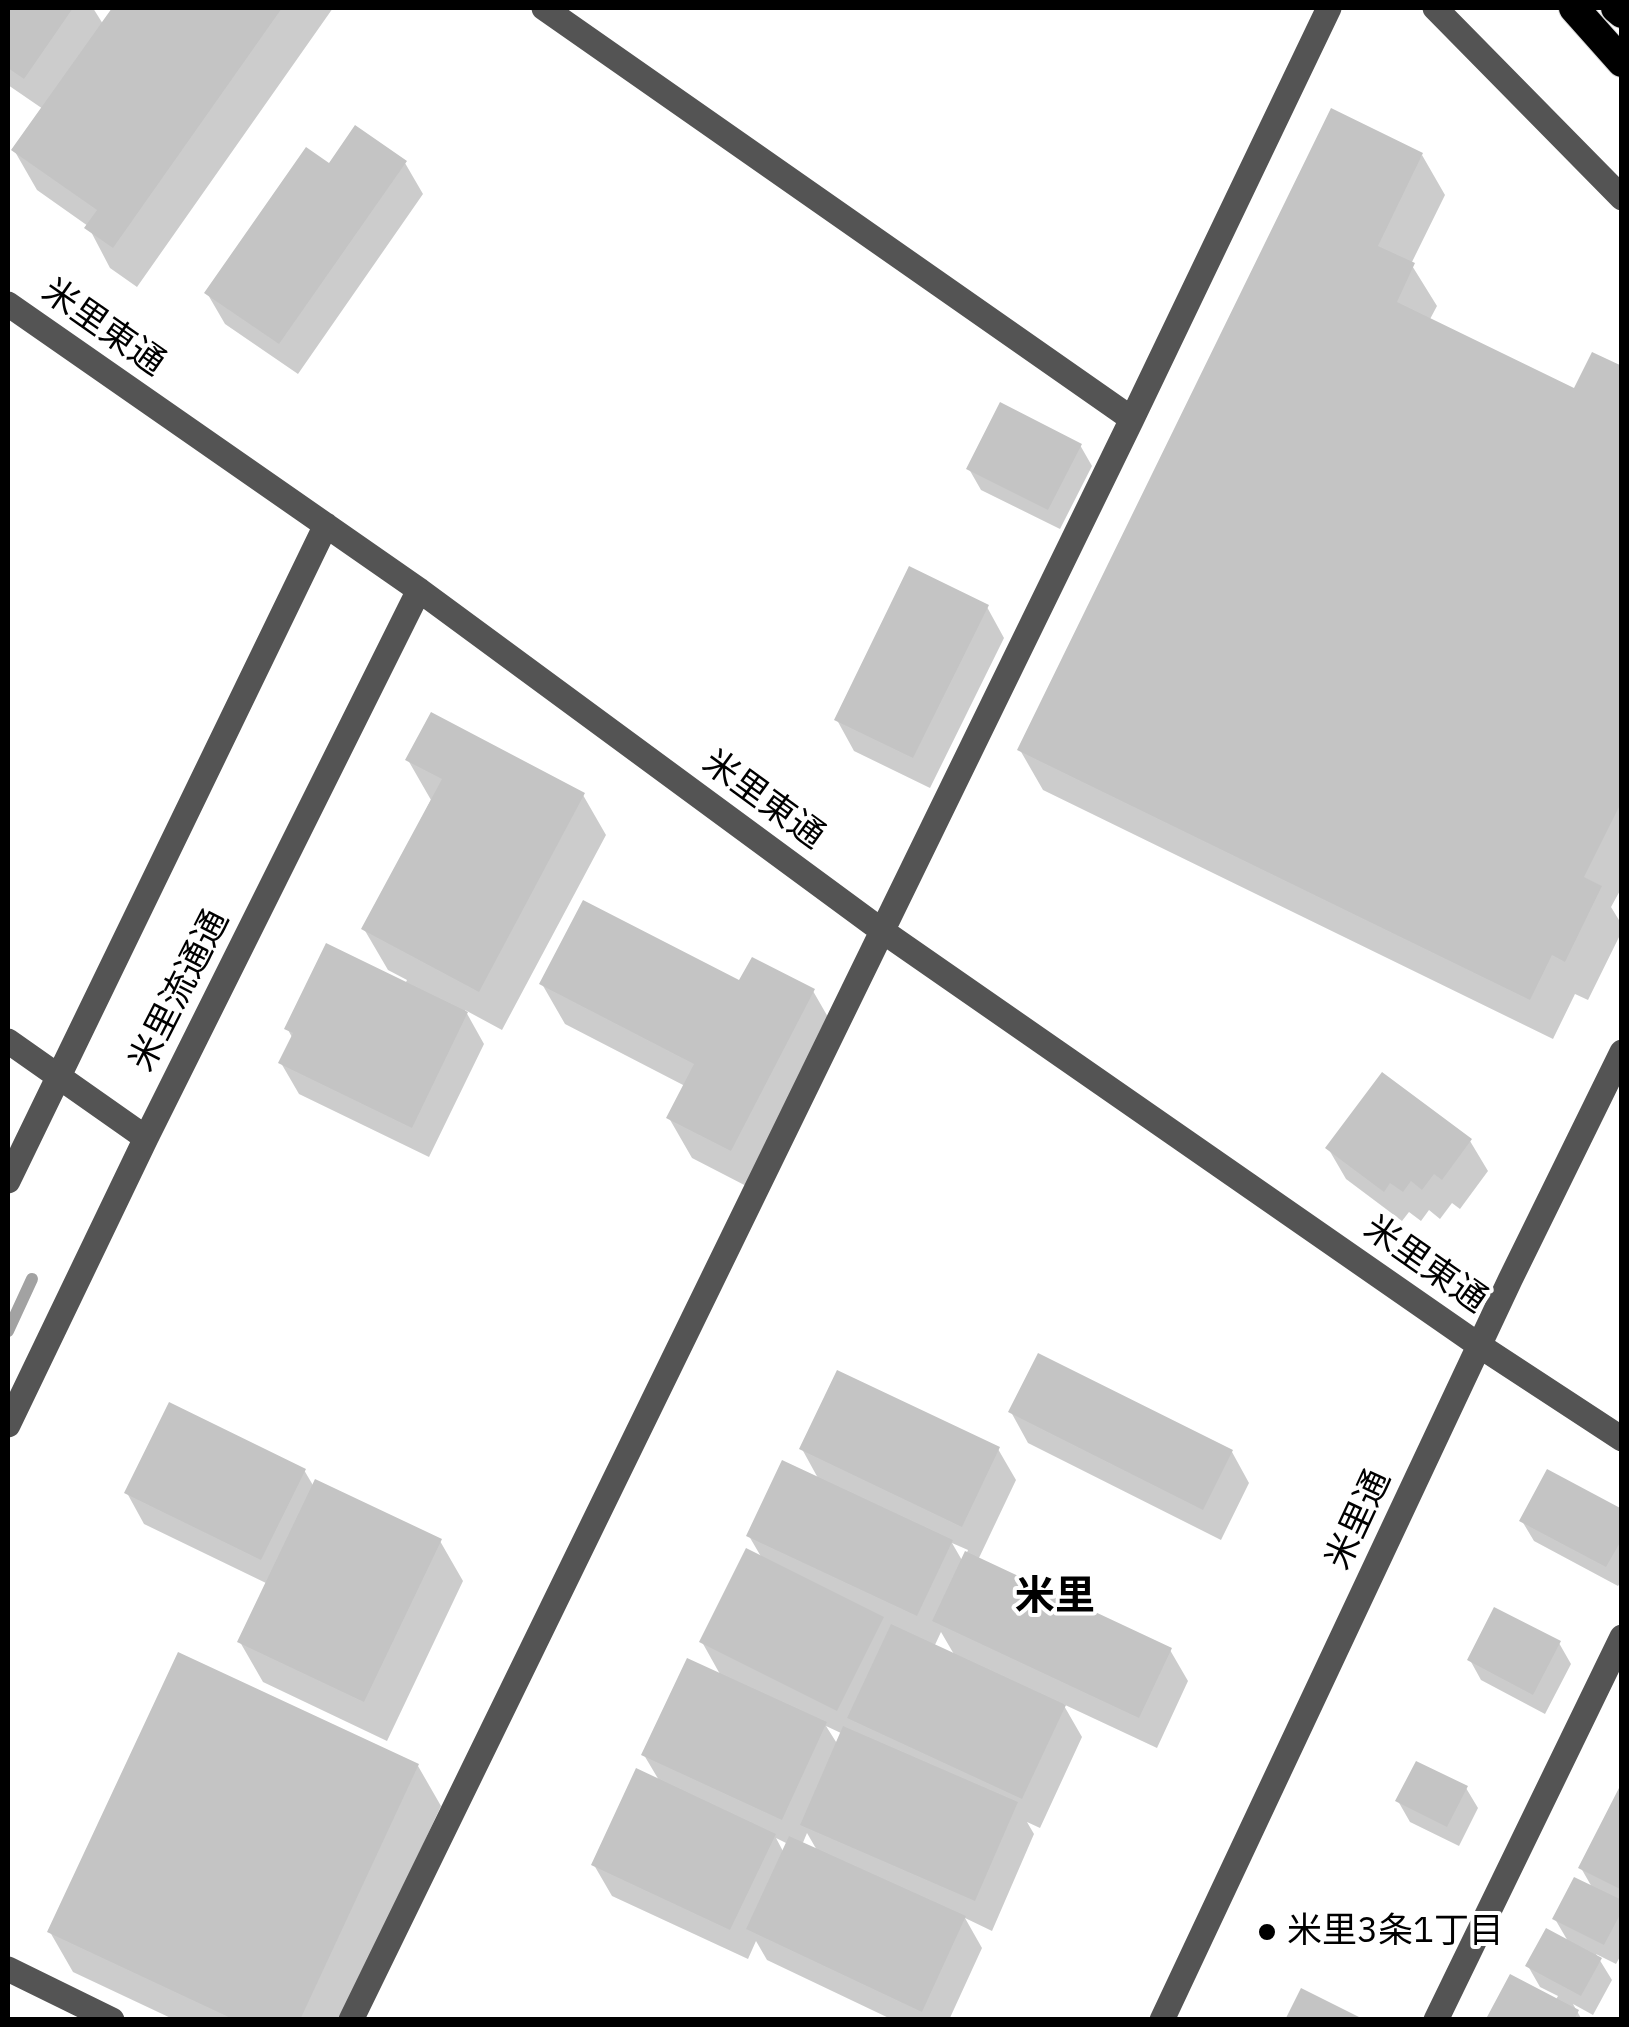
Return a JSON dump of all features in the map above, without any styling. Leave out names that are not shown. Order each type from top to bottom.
[{"type":"highway","points":[[1574,8],[1622,62]]},
{"type":"highway","points":[[1616,8],[1622,13]]},
{"type":"street","points":[[544,8],[1132,419]]},
{"type":"street","points":[[352,2020],[1329,8]]},
{"type":"street","points":[[1434,8],[1622,198]]},
{"type":"street","name":"米里東通","points":[[8,304],[419,590],[881,930],[1480,1346],[1622,1439]]},
{"type":"street","name":"米里流通通","points":[[8,1181],[326,526]]},
{"type":"street","name":"米里流通通","points":[[8,1425],[419,590]]},
{"type":"street","points":[[8,1040],[146,1138]]},
{"type":"street","name":"米里通","points":[[1162,2020],[1622,1052]]},
{"type":"street","points":[[1436,2020],[1622,1637]]},
{"type":"street","points":[[8,1969],[112,2020]]},
{"type":"building","points":[[8,8],[73,8],[24,79],[8,68]]},
{"type":"building","points":[[112,8],[282,8],[113,248],[84,228],[97,210],[11,150]]},
{"type":"building","points":[[1331,108],[1423,153],[1378,246],[1415,263],[1397,302],[1574,388],[1592,352],[1622,366],[1622,801],[1584,877],[1602,886],[1565,962],[1552,955],[1530,1000],[1017,750]]},
{"type":"building","points":[[355,125],[407,161],[279,344],[204,293],[306,147],[329,163]]},
{"type":"building","points":[[1000,402],[1082,444],[1048,510],[966,469]]},
{"type":"building","points":[[909,566],[989,605],[913,758],[834,720]]},
{"type":"building","points":[[431,712],[585,793],[479,992],[361,929],[442,779],[405,760]]},
{"type":"building","points":[[583,900],[739,980],[752,957],[815,989],[731,1151],[666,1118],[694,1064],[539,984]]},
{"type":"building","points":[[326,943],[468,1012],[412,1128],[278,1063],[293,1033],[284,1029]]},
{"type":"building","points":[[1382,1072],[1472,1139],[1442,1180],[1434,1174],[1422,1190],[1411,1181],[1403,1192],[1390,1183],[1384,1192],[1325,1148]]},
{"type":"building","points":[[1038,1353],[1233,1450],[1203,1510],[1008,1412]]},
{"type":"building","points":[[837,1370],[1000,1447],[962,1527],[799,1449]]},
{"type":"building","points":[[169,1402],[306,1469],[261,1560],[124,1493]]},
{"type":"building","points":[[782,1460],[953,1540],[917,1616],[746,1536]]},
{"type":"building","points":[[1547,1469],[1622,1509],[1622,1539],[1606,1567],[1519,1521]]},
{"type":"building","points":[[315,1479],[442,1539],[364,1702],[237,1642]]},
{"type":"building","points":[[746,1548],[884,1617],[837,1711],[699,1642]]},
{"type":"building","points":[[965,1551],[1172,1648],[1139,1718],[932,1621]]},
{"type":"building","points":[[1494,1607],[1561,1641],[1533,1695],[1467,1660]]},
{"type":"building","points":[[891,1624],[1066,1705],[1022,1799],[847,1718]]},
{"type":"building","points":[[178,1652],[419,1764],[300,2020],[235,2020],[47,1932]]},
{"type":"building","points":[[687,1658],[827,1722],[782,1820],[641,1755]]},
{"type":"building","points":[[843,1726],[1018,1802],[975,1901],[800,1825]]},
{"type":"building","points":[[1416,1761],[1468,1786],[1447,1827],[1395,1801]]},
{"type":"building","points":[[636,1768],[776,1834],[730,1930],[591,1865]]},
{"type":"building","points":[[1619,1788],[1622,1790],[1622,1890],[1578,1868]]},
{"type":"building","points":[[789,1836],[966,1916],[922,2012],[746,1929]]},
{"type":"building","points":[[1574,1877],[1622,1900],[1622,1911],[1604,1945],[1552,1919]]},
{"type":"building","points":[[1546,1928],[1602,1958],[1581,1996],[1525,1966]]},
{"type":"building","points":[[1510,1974],[1579,2010],[1574,2020],[1487,2017]]},
{"type":"building","points":[[1301,1988],[1365,2020],[1285,2020]]},
{"type":"waterway","points":[[8,1331],[32,1279]]},
{"type":"place","name":"米里3条1丁目","points":[[1267,1932]]},
{"type":"district","name":"米里","points":[[1055,1597]]}]
